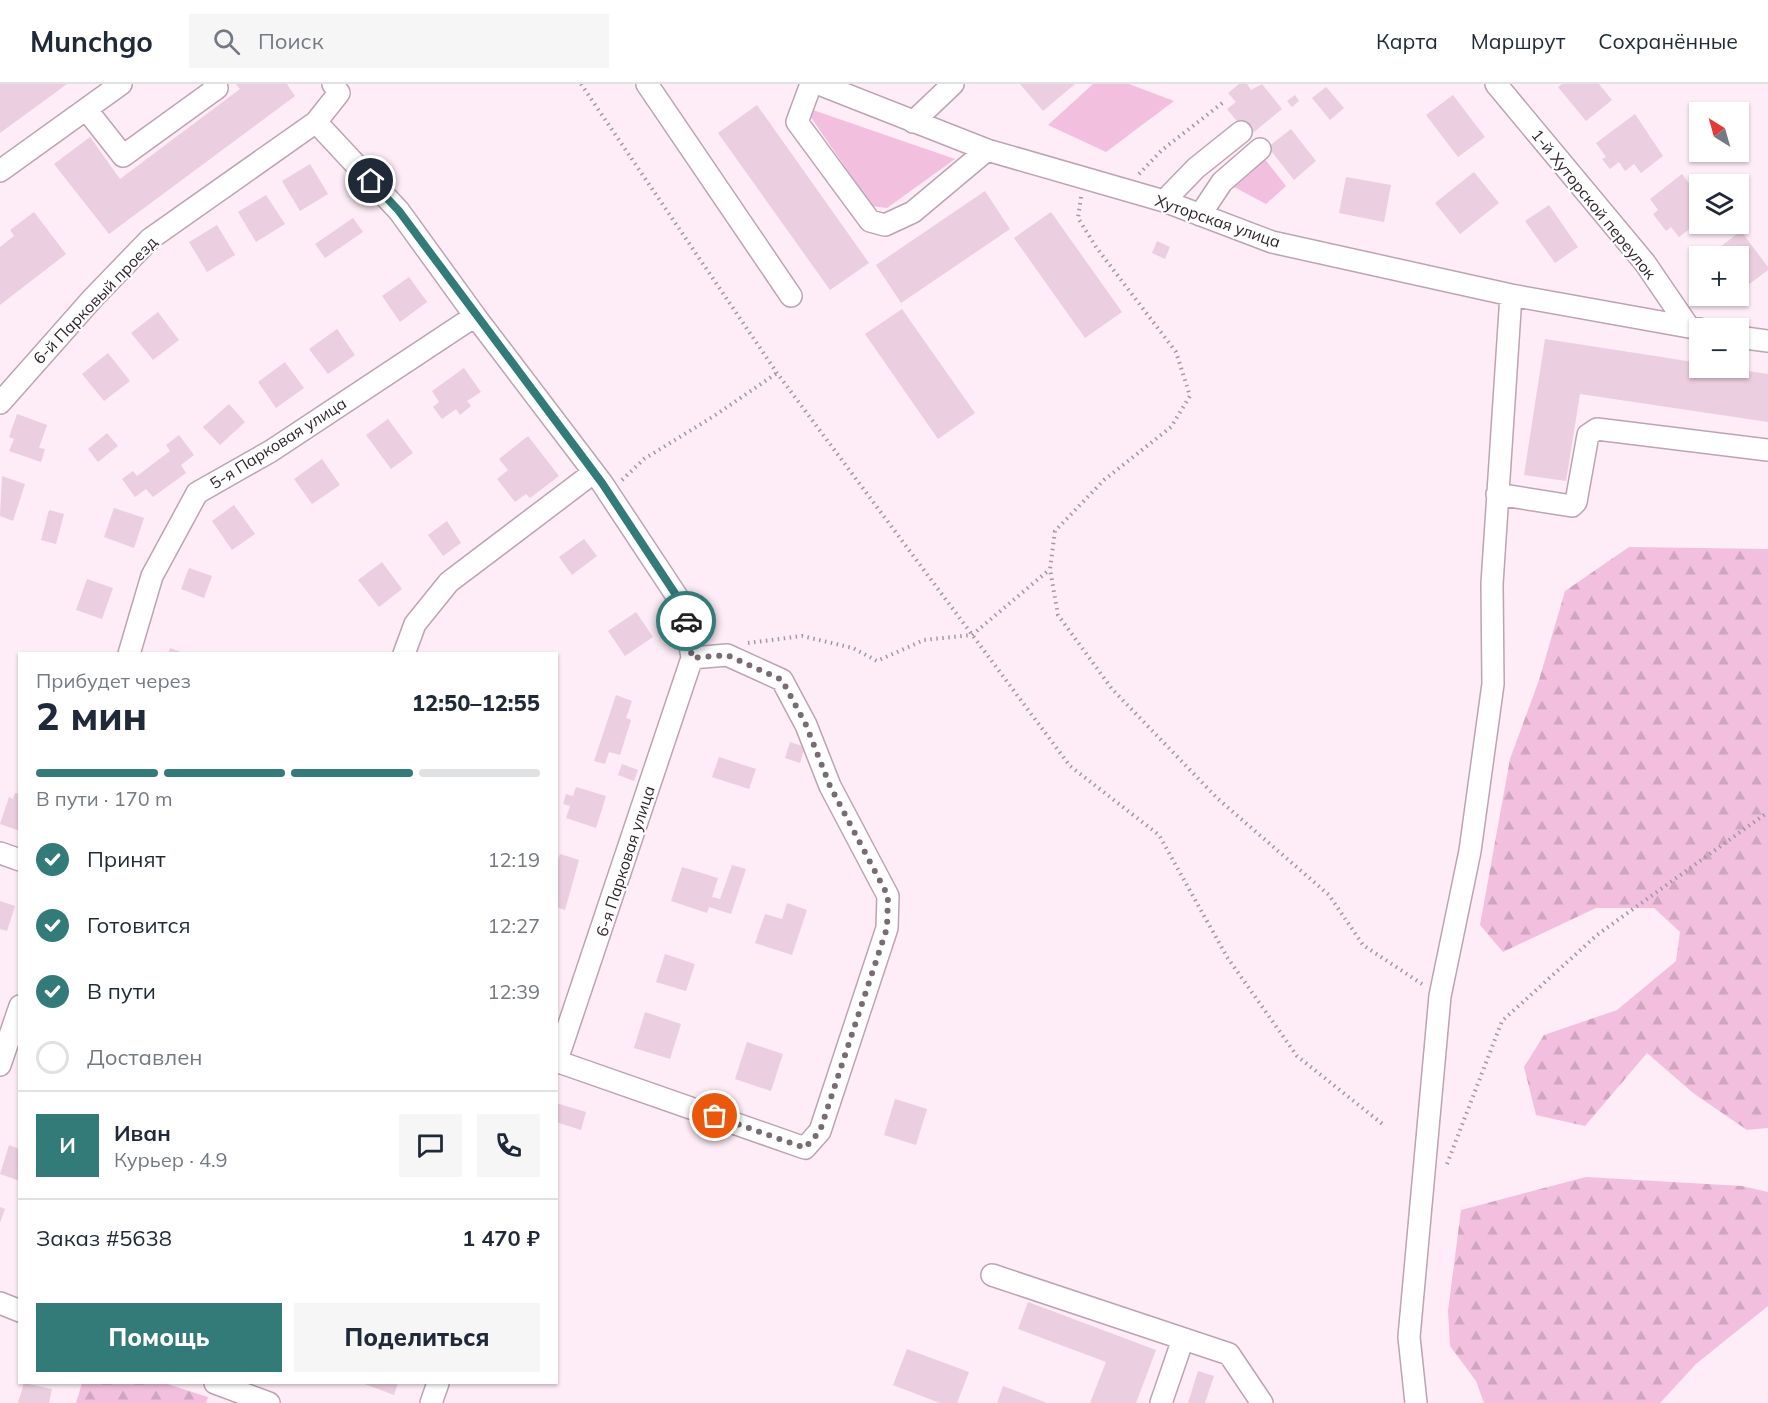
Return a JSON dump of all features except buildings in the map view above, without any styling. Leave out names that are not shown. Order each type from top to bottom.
[{"type":"street","points":[[0,171],[121,84]]},
{"type":"street","points":[[86,109],[123,156],[217,88],[214,84]]},
{"type":"street","name":"6-й Парковый проезд","points":[[0,403],[93,298],[150,239],[316,122],[339,93],[333,84]]},
{"type":"street","points":[[647,84],[791,296]]},
{"type":"street","points":[[811,84],[797,122],[870,221],[885,225],[913,212],[987,150]]},
{"type":"street","name":"Хуторская улица","points":[[819,84],[987,150],[1164,201],[1272,242],[1510,295],[1689,326]]},
{"type":"street","points":[[913,122],[953,84]]},
{"type":"street","name":"1-й Хуторской переулок","points":[[1496,84],[1645,263],[1689,320]]},
{"type":"street","points":[[316,122],[399,211],[609,494],[684,607],[692,658],[727,655],[782,680],[806,725],[830,786],[888,896],[887,928],[828,1108],[820,1131],[805,1148],[558,1062]]},
{"type":"street","points":[[1164,201],[1196,168],[1241,132]]},
{"type":"street","points":[[1200,215],[1222,182],[1260,149]]},
{"type":"street","points":[[1416,1403],[1409,1337],[1440,996],[1470,851],[1493,684],[1492,584],[1510,295]]},
{"type":"street","name":"5-я Парковая улица","points":[[130,652],[152,576],[197,493],[271,450],[475,316]]},
{"type":"street","points":[[1749,338],[1768,341]]},
{"type":"street","points":[[1497,494],[1572,506],[1576,502],[1588,435],[1597,429],[1768,450]]},
{"type":"street","points":[[405,652],[415,624],[449,582],[593,473]]},
{"type":"street","name":"6-я Парковая улица","points":[[558,1059],[692,658]]},
{"type":"street","points":[[0,853],[18,859]]},
{"type":"street","points":[[0,1065],[18,1012]]},
{"type":"street","points":[[992,1275],[1229,1354],[1262,1403]]},
{"type":"street","points":[[0,1304],[18,1310]]},
{"type":"street","points":[[1161,1403],[1183,1339]]},
{"type":"street","points":[[220,1384],[269,1403]]},
{"type":"street","points":[[430,1403],[438,1384]]},
{"type":"path","points":[[581,84],[777,373],[1070,766],[1159,835],[1227,957],[1297,1056],[1386,1126]]},
{"type":"path","points":[[1123,189],[1162,150],[1225,100]]},
{"type":"path","points":[[1085,178],[1078,218],[1096,247],[1176,352],[1190,396],[1171,427],[1104,480],[1055,531],[1050,569],[1058,615],[1112,689],[1218,799],[1329,895],[1363,945],[1440,996]]},
{"type":"path","points":[[609,494],[644,459],[714,416],[777,373]]},
{"type":"path","points":[[727,655],[753,640],[802,636],[853,648],[877,661],[924,640],[972,635],[1050,569]]},
{"type":"path","points":[[1447,1165],[1502,1021],[1597,935],[1768,812]]},
{"type":"green space","points":[[1093,84],[1129,84],[1174,101],[1106,152],[1048,125]]},
{"type":"green space","points":[[813,110],[955,159],[887,208],[872,206],[810,116]]},
{"type":"green space","points":[[1264,158],[1286,186],[1266,204],[1232,186]]},
{"type":"green space","points":[[1629,547],[1768,549],[1768,1128],[1747,1130],[1693,1093],[1647,1053],[1585,1126],[1536,1115],[1524,1067],[1544,1035],[1617,1010],[1676,961],[1680,932],[1654,908],[1596,908],[1503,952],[1480,925],[1510,759],[1539,680],[1565,591]]},
{"type":"green space","points":[[1586,1177],[1742,1186],[1768,1192],[1768,1306],[1696,1364],[1660,1403],[1484,1403],[1476,1381],[1450,1346],[1448,1311],[1461,1210]]},
{"type":"green space","points":[[82,1384],[167,1384],[208,1397],[206,1403],[76,1403]]},
{"type":"way so far","points":[[686,621],[692,658],[727,655],[782,680],[806,725],[830,786],[888,896],[887,928],[820,1131],[805,1148],[715,1116]]},
{"type":"route","points":[[371,181],[399,211],[475,316],[602,483],[684,607],[686,621]]}]
